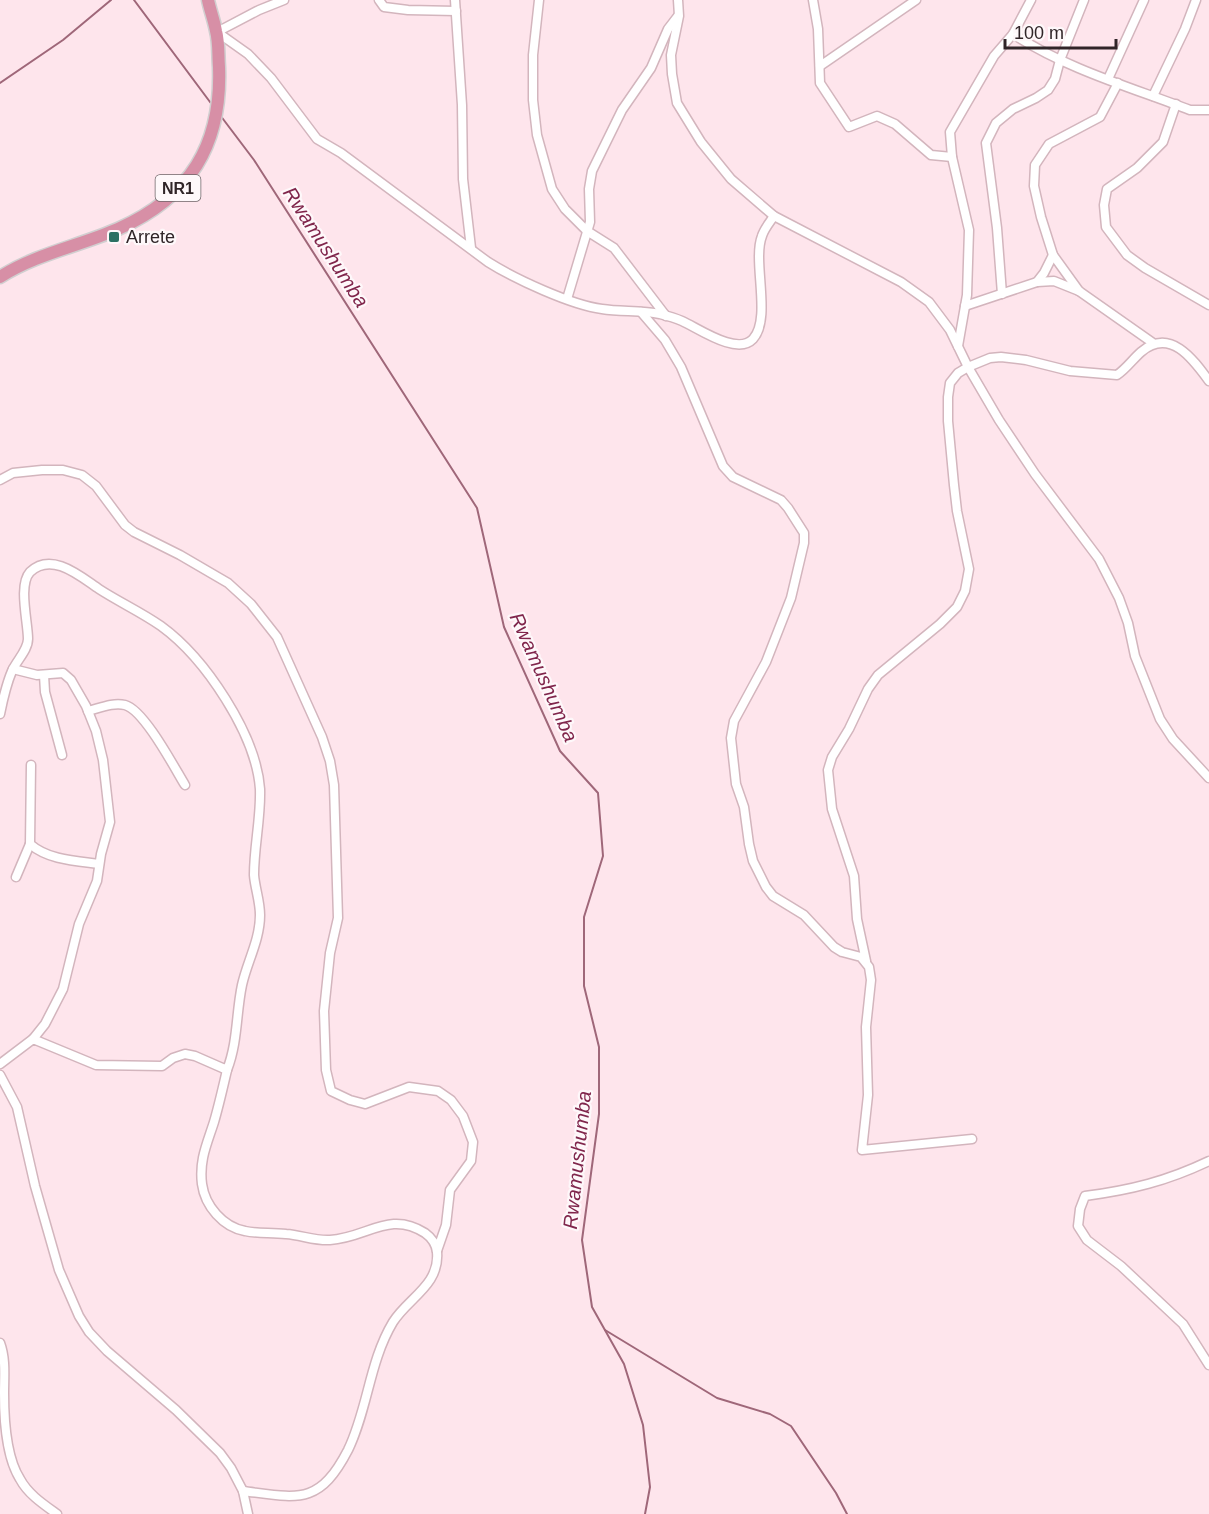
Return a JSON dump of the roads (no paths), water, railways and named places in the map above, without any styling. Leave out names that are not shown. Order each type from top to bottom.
[{"type":"highway","name":"NR1","points":[[0,277],[49,254],[118,229],[147,214],[185,182],[201,161],[216,122],[219,83],[217,32],[208,0]]},
{"type":"street","points":[[284,0],[217,32],[248,54],[271,78],[317,139],[341,153],[507,274],[567,299],[601,309],[666,316],[682,321],[725,342],[738,344],[750,342],[755,337],[761,316],[759,249],[762,236],[774,216]]},
{"type":"street","points":[[380,0],[384,7],[456,11]]},
{"type":"street","points":[[455,0],[462,105],[463,179],[471,248]]},
{"type":"street","points":[[538,0],[533,55],[533,100],[537,135],[552,189],[565,209],[587,231],[614,248],[666,316]]},
{"type":"street","points":[[678,0],[679,16],[671,55],[672,74],[677,103],[701,142],[730,178],[774,216],[901,282],[929,302],[950,330],[968,367],[999,420],[1035,474],[1105,568],[1119,598],[1128,623],[1135,656],[1160,719],[1173,739],[1209,778]]},
{"type":"street","points":[[813,0],[818,29],[820,83],[849,127],[877,116],[895,123],[931,155],[952,157]]},
{"type":"street","points":[[820,66],[916,0]]},
{"type":"street","points":[[958,346],[965,306],[969,230],[952,157],[950,132],[994,56],[1013,33],[1031,0]]},
{"type":"street","points":[[1002,294],[997,228],[986,143],[996,123],[1013,109],[1048,90],[1055,79],[1060,60],[1084,0]]},
{"type":"street","points":[[1108,79],[1143,0]]},
{"type":"street","points":[[1153,96],[1185,29],[1196,0]]},
{"type":"street","points":[[567,299],[590,222],[592,171],[622,110],[651,68],[668,29],[679,16]]},
{"type":"street","points":[[1013,33],[1039,51],[1118,83],[1190,110],[1209,110]]},
{"type":"street","points":[[1079,291],[1053,255],[1034,186],[1035,165],[1049,144],[1100,117],[1118,83]]},
{"type":"street","points":[[1176,104],[1163,142],[1137,168],[1107,189],[1104,205],[1106,227],[1127,255],[1209,305]]},
{"type":"street","points":[[1037,282],[1053,255]]},
{"type":"street","points":[[965,306],[1037,282],[1054,281],[1079,291],[1153,344]]},
{"type":"street","points":[[640,312],[665,340],[681,367],[723,466],[733,477],[781,500],[789,508],[804,533],[804,543],[791,598],[780,628],[766,662],[731,729],[736,784],[744,807],[753,861],[766,887],[773,896],[804,915],[834,947],[866,961]]},
{"type":"street","points":[[972,1139],[862,1150],[868,1095],[866,1027],[872,980],[857,919],[854,876],[832,809],[828,770],[832,757],[868,689],[878,675],[940,624],[957,607],[965,591],[969,569],[957,511],[948,421],[950,383],[958,372],[990,358],[1001,357],[1026,360],[1070,371],[1114,375],[1120,373],[1142,351],[1153,344],[1172,344],[1189,357],[1209,381]]},
{"type":"street","points":[[0,480],[13,473],[42,470],[81,475],[96,486],[125,525],[228,584],[251,604],[277,637],[322,737],[330,761],[334,785],[338,918],[330,953],[324,1011],[326,1070],[332,1091],[365,1104],[409,1087],[438,1091],[451,1100],[463,1116],[472,1142],[471,1161],[450,1190],[446,1224],[437,1251],[436,1264],[428,1283],[415,1299],[405,1306],[384,1338],[349,1448],[326,1483],[317,1490],[299,1497],[243,1491]]},
{"type":"street","points":[[0,714],[5,689],[28,643],[25,584],[28,575],[38,567],[61,566],[74,571],[161,626],[183,645],[208,676],[240,724],[248,740],[260,786],[260,812],[254,846],[254,883],[260,915],[256,940],[242,986],[235,1045],[216,1115],[203,1152],[202,1185],[206,1198],[222,1220],[243,1231],[332,1240],[355,1235],[388,1223],[402,1223],[430,1236],[437,1251]]},
{"type":"street","points":[[0,1064],[33,1039],[45,1024],[63,989],[79,924],[97,881],[110,822],[103,760],[96,730],[67,674],[44,675],[13,669]]},
{"type":"street","points":[[44,675],[45,692],[62,755]]},
{"type":"street","points":[[88,711],[111,705],[122,704],[130,707],[148,725],[184,785]]},
{"type":"street","points":[[15,877],[30,844],[31,765]]},
{"type":"street","points":[[30,844],[51,856],[99,864]]},
{"type":"street","points":[[33,1039],[96,1065],[162,1066],[173,1058],[185,1054],[227,1070]]},
{"type":"street","points":[[0,1075],[16,1107],[59,1270],[79,1316],[89,1332],[107,1351],[176,1410],[220,1453],[243,1491],[248,1514]]},
{"type":"street","points":[[1209,1161],[1155,1183],[1125,1191],[1085,1196],[1080,1209],[1078,1226],[1087,1240],[1121,1266],[1183,1324],[1209,1365]]},
{"type":"street","points":[[0,1343],[4,1366],[7,1437],[19,1479],[29,1491],[57,1514]]},
{"type":"waterway","points":[[0,83],[63,40],[111,0]]},
{"type":"waterway","name":"Rwamushumba","points":[[134,0],[213,106]]},
{"type":"waterway","name":"Rwamushumba","points":[[220,115],[254,160],[477,508],[504,627],[560,751],[598,793],[603,856],[584,917],[584,986],[599,1047],[599,1114],[582,1240],[592,1307],[624,1364],[643,1425],[650,1487],[645,1514]]},
{"type":"waterway","points":[[605,1330],[717,1398],[770,1414],[791,1426],[836,1493],[847,1514]]},
{"type":"place","name":"Arrete","points":[[114,237]]}]
